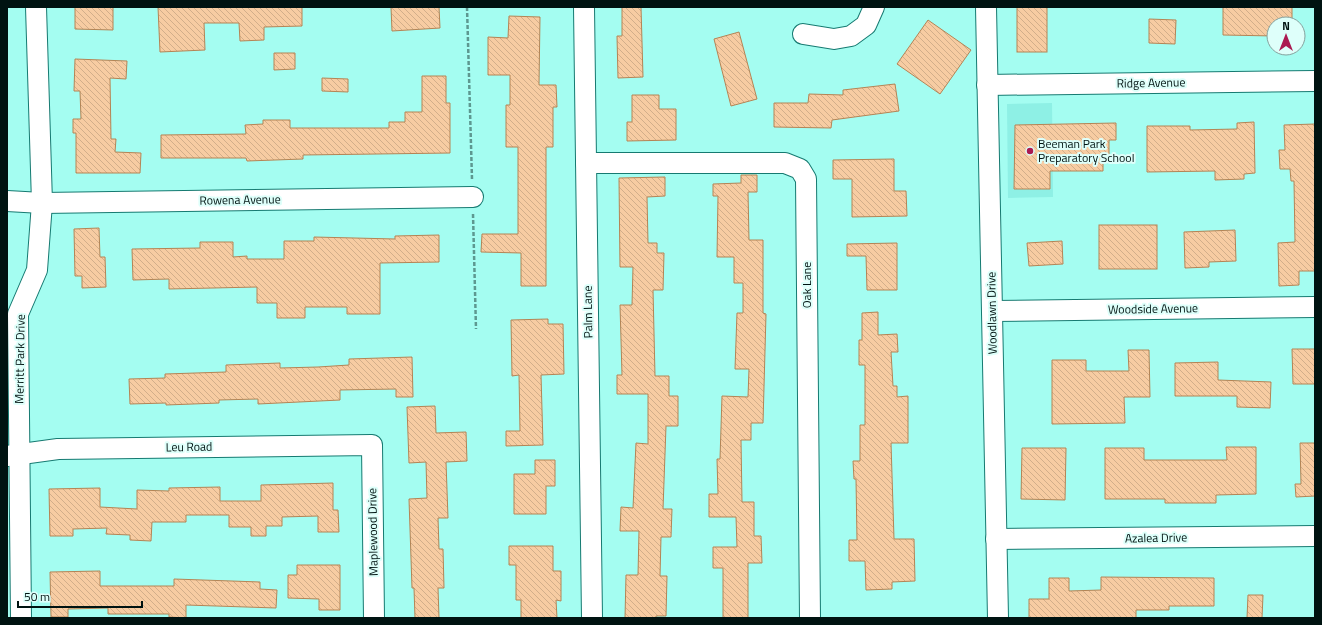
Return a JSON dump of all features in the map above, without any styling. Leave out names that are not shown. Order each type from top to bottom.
[{"type":"street","name":"Merritt Park Drive","points":[[21,618],[13,455],[18,314],[37,270],[42,203],[36,7]]},
{"type":"street","name":"Palm Lane","points":[[584,7],[592,618]]},
{"type":"street","points":[[803,34],[834,39],[851,36],[866,25],[874,7]]},
{"type":"street","name":"Woodlawn Drive","points":[[986,7],[998,618]]},
{"type":"street","name":"Ridge Avenue","points":[[987,85],[1315,81]]},
{"type":"street","name":"Oak Lane","points":[[586,163],[785,163],[800,169],[806,180],[810,618]]},
{"type":"street","name":"Rowena Avenue","points":[[7,201],[42,203],[473,197]]},
{"type":"street","name":"Woodside Avenue","points":[[992,311],[1315,307]]},
{"type":"street","name":"Leu Road","points":[[13,455],[58,449],[372,445]]},
{"type":"street","name":"Maplewood Drive","points":[[372,445],[374,618]]},
{"type":"street","name":"Azalea Drive","points":[[996,539],[1315,536]]},
{"type":"path","points":[[467,7],[476,329]]},
{"type":"shaded area","name":"Beeman Park Preparatory School","points":[[1052,103],[1053,197],[1008,198],[1007,104]]},
{"type":"building","points":[[75,7],[113,7],[113,30],[75,29]]},
{"type":"building","points":[[158,7],[302,7],[302,26],[264,27],[264,40],[240,41],[239,23],[204,23],[205,50],[160,52]]},
{"type":"building","points":[[391,7],[439,7],[440,28],[392,31]]},
{"type":"building","points":[[622,7],[641,7],[643,77],[618,78],[617,36],[622,36]]},
{"type":"building","points":[[1017,7],[1047,7],[1047,52],[1017,52]]},
{"type":"building","points":[[1223,7],[1292,7],[1292,16],[1266,16],[1266,36],[1223,35]]},
{"type":"building","points":[[509,16],[540,17],[539,85],[556,85],[557,107],[553,107],[553,147],[546,147],[546,286],[521,286],[521,253],[481,252],[482,234],[518,234],[518,147],[506,147],[506,105],[510,105],[510,75],[488,75],[488,37],[508,38]]},
{"type":"building","points":[[1149,19],[1176,20],[1175,44],[1149,43]]},
{"type":"building","points":[[928,20],[971,50],[940,94],[897,64]]},
{"type":"building","points":[[739,32],[757,99],[731,106],[714,39]]},
{"type":"building","points":[[274,53],[295,53],[295,69],[274,70]]},
{"type":"building","points":[[75,59],[127,61],[126,79],[110,78],[111,139],[116,139],[115,152],[141,153],[140,173],[76,173],[76,133],[73,133],[73,119],[81,119],[80,91],[74,91]]},
{"type":"building","points":[[422,76],[446,76],[446,103],[450,103],[450,153],[303,155],[303,159],[247,161],[246,158],[161,158],[161,135],[246,134],[245,125],[263,124],[263,120],[290,120],[290,128],[389,128],[389,122],[405,122],[405,112],[422,112]]},
{"type":"building","points":[[322,78],[348,79],[348,92],[322,91]]},
{"type":"building","points":[[895,84],[899,111],[832,120],[831,128],[774,127],[774,103],[808,103],[809,94],[843,95],[843,90]]},
{"type":"building","points":[[632,95],[659,95],[659,109],[676,109],[676,140],[627,141],[627,122],[632,122]]},
{"type":"building","points":[[1254,122],[1255,173],[1244,174],[1244,179],[1215,180],[1215,171],[1147,172],[1147,126],[1190,126],[1190,130],[1237,129],[1237,123]]},
{"type":"building","points":[[1116,123],[1116,140],[1109,140],[1109,158],[1103,158],[1103,171],[1050,171],[1050,189],[1014,189],[1015,125]]},
{"type":"building","points":[[1315,124],[1315,271],[1299,271],[1299,285],[1279,286],[1278,243],[1295,242],[1294,181],[1291,181],[1290,169],[1280,169],[1279,150],[1285,150],[1284,125]]},
{"type":"building","points":[[894,159],[894,191],[906,191],[907,216],[852,217],[852,179],[833,179],[833,160]]},
{"type":"building","points":[[741,175],[757,175],[757,192],[748,192],[749,240],[763,240],[763,313],[766,314],[763,423],[751,423],[751,440],[741,440],[742,502],[754,502],[754,536],[761,536],[762,563],[748,563],[748,618],[723,618],[723,568],[713,568],[713,547],[737,547],[736,517],[709,517],[709,494],[718,494],[717,459],[720,459],[722,396],[748,397],[749,369],[735,369],[737,313],[743,313],[743,283],[734,283],[734,257],[717,257],[718,196],[713,196],[713,184],[741,183]]},
{"type":"building","points":[[665,177],[665,196],[647,197],[648,243],[657,243],[657,253],[664,253],[663,290],[653,290],[655,376],[669,376],[669,396],[678,396],[678,426],[666,426],[663,509],[672,509],[671,537],[661,537],[660,576],[667,576],[666,616],[656,616],[656,618],[625,618],[626,575],[638,575],[639,531],[620,531],[621,507],[633,508],[636,443],[648,444],[648,394],[617,394],[617,375],[622,375],[620,305],[632,305],[633,267],[620,267],[619,178]]},
{"type":"building","points":[[1099,225],[1157,225],[1157,269],[1099,269]]},
{"type":"building","points":[[99,228],[100,257],[105,257],[106,287],[82,288],[82,276],[75,276],[74,229]]},
{"type":"building","points":[[1235,230],[1236,261],[1209,262],[1209,267],[1185,268],[1184,232]]},
{"type":"building","points":[[439,235],[439,262],[380,263],[380,314],[347,314],[347,307],[305,307],[305,318],[277,318],[277,303],[257,303],[257,287],[169,289],[169,279],[133,280],[132,249],[200,248],[200,242],[233,242],[233,257],[247,256],[247,259],[284,259],[284,241],[314,241],[314,237],[395,239],[395,236]]},
{"type":"building","points":[[1062,241],[1063,264],[1029,266],[1027,243]]},
{"type":"building","points":[[897,243],[897,290],[867,290],[866,256],[847,256],[847,244]]},
{"type":"building","points":[[878,312],[878,335],[897,334],[898,352],[891,352],[893,386],[897,386],[897,397],[908,396],[908,443],[891,443],[894,539],[914,539],[915,581],[892,582],[892,589],[866,590],[865,561],[849,561],[849,540],[857,540],[856,479],[854,479],[853,461],[860,461],[860,425],[865,425],[865,365],[859,365],[859,340],[862,340],[862,313]]},
{"type":"building","points":[[548,319],[548,324],[563,324],[564,374],[541,375],[543,445],[506,446],[506,431],[520,431],[519,375],[512,376],[511,320]]},
{"type":"building","points":[[1292,349],[1315,349],[1315,384],[1293,384]]},
{"type":"building","points":[[1128,350],[1149,350],[1150,397],[1124,397],[1125,423],[1052,424],[1052,360],[1086,360],[1086,371],[1129,371]]},
{"type":"building","points":[[412,357],[413,397],[396,397],[396,389],[340,390],[340,400],[258,404],[258,399],[219,400],[219,403],[166,405],[166,403],[130,404],[129,379],[165,378],[165,374],[226,372],[226,365],[280,363],[280,368],[318,367],[349,365],[349,359]]},
{"type":"building","points":[[1218,362],[1218,380],[1271,382],[1270,408],[1237,407],[1237,396],[1175,396],[1175,363]]},
{"type":"building","points":[[435,406],[436,433],[466,432],[467,461],[446,462],[448,518],[438,518],[439,549],[443,549],[444,588],[438,588],[439,618],[415,618],[414,588],[412,588],[409,499],[427,498],[426,462],[409,463],[407,407]]},
{"type":"building","points":[[1300,443],[1315,443],[1315,496],[1296,497],[1295,484],[1301,484]]},
{"type":"building","points":[[1226,447],[1256,447],[1256,494],[1216,495],[1216,503],[1165,503],[1165,499],[1105,499],[1105,448],[1144,448],[1144,460],[1227,460]]},
{"type":"building","points":[[1022,448],[1066,448],[1065,500],[1021,499]]},
{"type":"building","points":[[535,460],[555,460],[555,486],[546,486],[546,514],[514,514],[514,474],[535,474]]},
{"type":"building","points":[[333,483],[333,510],[338,510],[339,532],[318,532],[318,516],[282,517],[282,526],[266,526],[266,536],[251,536],[251,527],[229,527],[229,515],[186,515],[186,522],[152,522],[151,541],[130,540],[130,535],[106,534],[107,528],[73,529],[73,536],[50,536],[49,489],[100,488],[100,507],[137,509],[137,490],[169,491],[169,488],[220,487],[220,501],[261,501],[261,485]]},
{"type":"building","points":[[509,546],[553,546],[553,571],[561,571],[561,601],[556,600],[557,618],[521,618],[521,600],[516,600],[516,565],[509,565]]},
{"type":"building","points":[[297,565],[340,565],[340,610],[319,610],[319,599],[288,598],[288,575],[297,575]]},
{"type":"building","points":[[100,571],[100,586],[174,586],[174,579],[260,582],[260,589],[277,590],[276,608],[186,605],[186,618],[169,617],[169,614],[108,614],[108,608],[68,609],[68,617],[51,617],[50,572]]},
{"type":"building","points":[[1101,577],[1214,578],[1214,606],[1169,606],[1169,610],[1136,610],[1136,618],[1029,618],[1029,599],[1049,599],[1049,578],[1069,578],[1069,591],[1101,590]]},
{"type":"building","points":[[1248,595],[1263,595],[1262,618],[1247,618]]},
{"type":"place","name":"Beeman Park Preparatory School","points":[[1030,151]]}]
